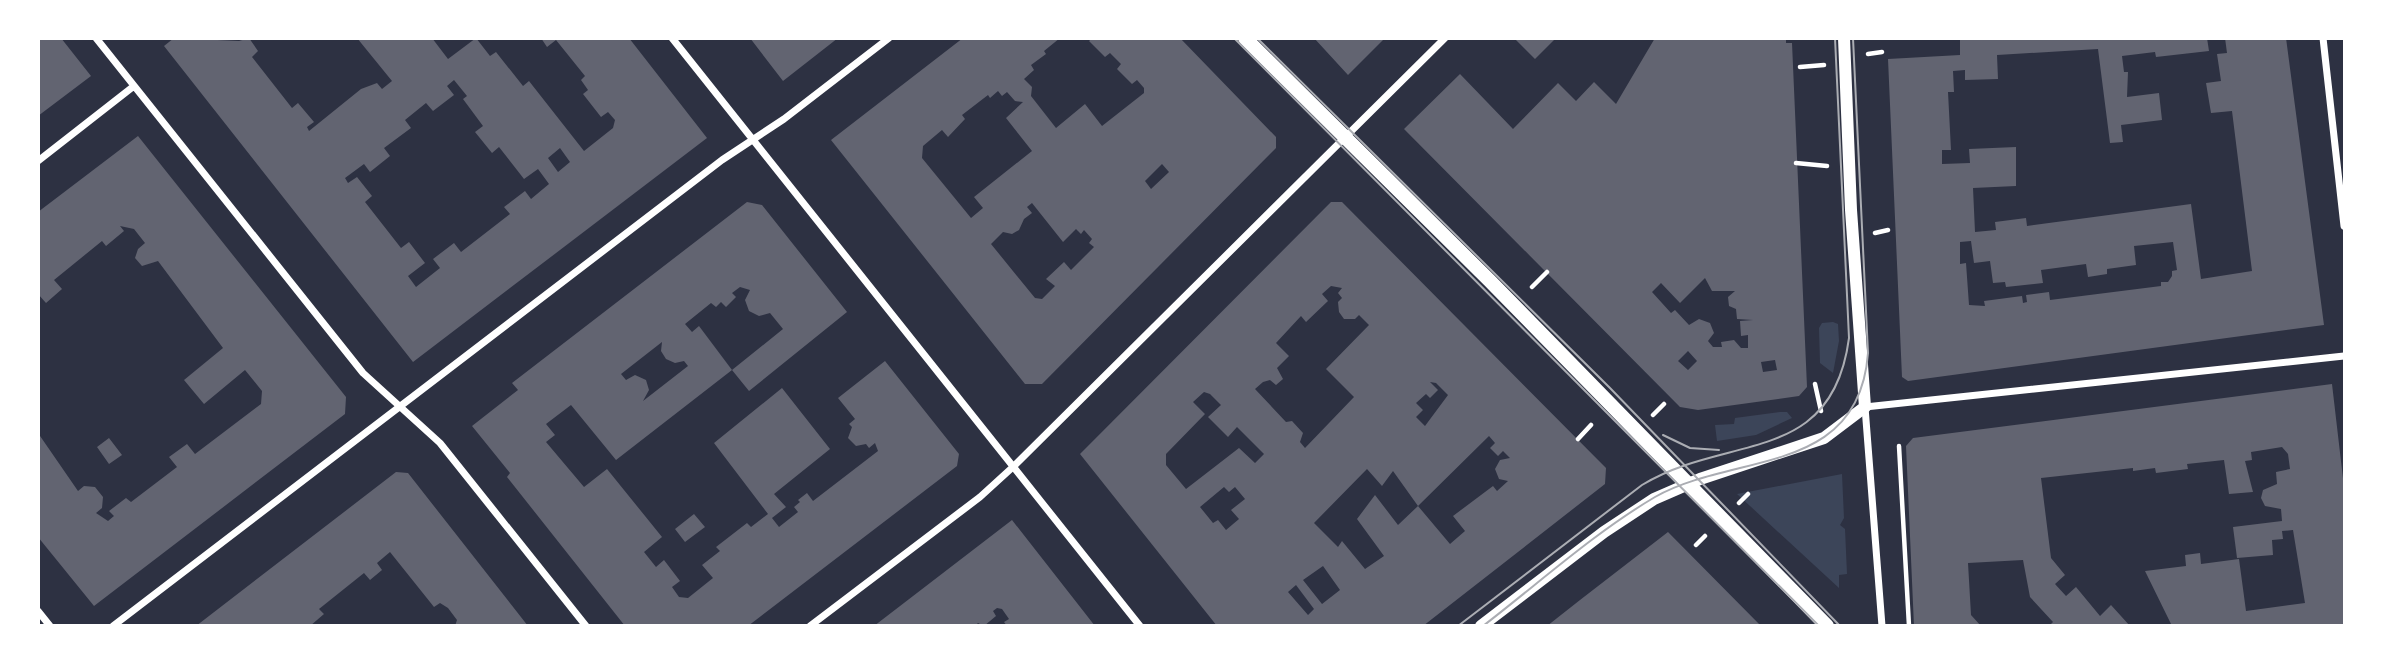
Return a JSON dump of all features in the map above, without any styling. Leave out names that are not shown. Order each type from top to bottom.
[{"type":"main road","points":[[1245,38],[1827,625]]},
{"type":"street","points":[[96,38],[363,373],[440,443],[586,625]]},
{"type":"street","points":[[672,38],[1140,625]]},
{"type":"street","points":[[113,625],[722,159],[753,140],[889,38]]},
{"type":"street","points":[[810,625],[980,497],[1014,466],[1343,137],[1446,38]]},
{"type":"street","points":[[1844,38],[1851,210],[1882,625]]},
{"type":"street","points":[[2323,38],[2344,226]]},
{"type":"street","points":[[38,161],[134,86]]},
{"type":"street","points":[[1481,625],[1604,532],[1654,499],[1825,438],[1865,407],[2344,356]]},
{"type":"street","points":[[38,611],[50,625]]},
{"type":"path","points":[[1800,66],[1829,64]]},
{"type":"path","points":[[1796,163],[1835,167]]},
{"type":"path","points":[[1532,287],[1547,272]]},
{"type":"path","points":[[1578,439],[1591,425]]},
{"type":"path","points":[[1899,446],[1909,625]]},
{"type":"shaded area","points":[[1822,323],[1838,324],[1839,341],[1833,373],[1820,363],[1819,328]]},
{"type":"shaded area","points":[[1787,412],[1792,418],[1756,435],[1717,441],[1715,425],[1734,424],[1735,418]]},
{"type":"shaded area","points":[[1842,474],[1844,518],[1840,525],[1845,529],[1847,574],[1839,575],[1839,588],[1737,494]]},
{"type":"building","points":[[38,38],[61,38],[91,76],[38,116]]},
{"type":"building","points":[[174,38],[239,41],[249,38],[258,51],[252,57],[292,108],[298,103],[314,122],[307,127],[309,131],[361,89],[377,83],[382,89],[392,81],[357,38],[432,38],[448,59],[476,38],[490,56],[496,52],[523,86],[529,81],[584,151],[613,128],[615,120],[608,112],[601,117],[583,94],[588,90],[581,80],[585,76],[556,40],[547,47],[541,38],[629,38],[707,138],[413,362],[164,46]],"holes":[[[454,80],[467,96],[463,99],[483,126],[475,132],[492,153],[499,147],[524,179],[538,169],[549,184],[531,199],[525,191],[504,207],[510,214],[461,252],[454,243],[433,259],[440,268],[416,287],[408,276],[425,263],[409,242],[401,248],[365,202],[372,196],[357,177],[348,183],[345,178],[364,164],[370,172],[390,156],[384,148],[411,128],[405,120],[426,103],[433,111],[454,95],[447,86]],[[560,148],[570,162],[558,172],[548,158]]]},
{"type":"building","points":[[750,38],[838,38],[783,81]]},
{"type":"building","points":[[963,38],[1060,38],[1044,51],[1046,54],[1031,65],[1034,70],[1024,79],[1032,87],[1031,96],[1056,128],[1085,104],[1102,126],[1144,93],[1144,88],[1137,80],[1132,84],[1117,69],[1121,64],[1110,53],[1105,57],[1089,41],[1092,38],[1180,38],[1276,137],[1276,148],[1042,384],[1025,384],[831,140]],"holes":[[[998,91],[1002,96],[1007,92],[1015,101],[1023,102],[1006,118],[1032,151],[974,197],[983,208],[971,218],[922,158],[923,146],[942,130],[948,137],[965,119],[962,115],[988,95],[990,98]],[[1162,164],[1169,172],[1151,189],[1145,181]],[[1032,203],[1063,242],[1076,229],[1081,234],[1084,230],[1092,239],[1089,243],[1094,247],[1071,270],[1064,262],[1046,279],[1055,286],[1042,299],[1035,298],[991,244],[1003,232],[1012,234],[1019,230],[1024,219],[1032,213],[1027,207]]]},
{"type":"building","points":[[1314,38],[1385,38],[1348,75]]},
{"type":"building","points":[[1514,38],[1556,38],[1535,59]]},
{"type":"building","points":[[1655,38],[1786,38],[1786,43],[1792,43],[1807,387],[1799,396],[1698,410],[1680,407],[1404,129],[1460,74],[1513,129],[1558,83],[1576,101],[1594,82],[1616,104]],"holes":[[[1705,278],[1712,291],[1735,291],[1728,297],[1729,306],[1736,309],[1737,319],[1753,320],[1740,321],[1741,336],[1748,335],[1748,348],[1741,348],[1734,340],[1721,342],[1722,347],[1713,347],[1708,341],[1714,333],[1710,323],[1699,319],[1689,325],[1675,310],[1671,313],[1652,292],[1661,283],[1680,303]],[[1688,351],[1697,361],[1688,370],[1678,361]],[[1775,360],[1777,370],[1763,372],[1761,362]]]},
{"type":"building","points":[[1960,38],[2207,38],[2209,51],[2156,57],[2155,52],[2122,56],[2124,72],[2128,72],[2127,97],[2159,93],[2162,120],[2121,125],[2123,142],[2110,143],[2098,49],[1997,55],[1998,79],[1965,80],[1965,70],[1953,71],[1954,92],[1948,92],[1951,150],[1942,150],[1942,164],[1970,163],[1969,149],[2016,147],[2016,186],[1973,188],[1975,232],[1996,230],[1995,222],[2026,218],[2027,226],[2191,204],[2201,279],[2252,271],[2232,111],[2211,113],[2206,83],[2221,81],[2217,54],[2227,53],[2225,38],[2286,38],[2324,325],[1908,381],[1902,377],[1888,59],[1960,55]],"holes":[[[1971,241],[1974,263],[1990,261],[1993,283],[2005,282],[2006,287],[2043,283],[2041,270],[2086,264],[2088,277],[2107,274],[2107,269],[2136,265],[2134,246],[2173,242],[2177,270],[2172,271],[2168,282],[2161,282],[2161,286],[2050,300],[2049,292],[2026,295],[2027,302],[2023,303],[2022,296],[1984,301],[1985,306],[1969,305],[1966,263],[1960,264],[1960,242]]]},
{"type":"building","points":[[138,136],[346,397],[345,414],[94,606],[38,537],[38,433],[78,491],[84,486],[95,487],[103,497],[102,508],[96,513],[108,521],[114,516],[109,511],[126,498],[131,502],[177,467],[169,457],[187,444],[195,454],[261,404],[262,391],[245,370],[204,404],[184,380],[223,348],[158,261],[142,266],[135,258],[138,249],[145,243],[134,229],[120,226],[124,231],[106,246],[102,241],[54,280],[62,289],[46,303],[38,294],[38,212]]},
{"type":"building","points":[[747,202],[762,205],[847,312],[749,391],[732,370],[616,460],[571,405],[546,424],[555,435],[546,442],[584,487],[607,469],[662,537],[644,552],[656,567],[664,560],[680,581],[672,587],[679,597],[688,598],[713,578],[702,565],[720,551],[716,547],[747,523],[751,527],[768,514],[714,443],[782,388],[830,449],[774,494],[786,507],[772,518],[779,527],[798,512],[794,507],[807,493],[813,501],[878,451],[875,443],[869,448],[866,444],[856,446],[848,438],[852,427],[849,424],[855,419],[838,398],[885,361],[959,454],[957,466],[748,626],[625,626],[507,477],[510,473],[472,426],[518,390],[512,383]],"holes":[[[740,287],[750,290],[745,300],[749,311],[759,316],[770,313],[783,329],[732,370],[699,326],[692,332],[685,324],[711,303],[716,307],[721,302],[726,307],[736,297],[732,293]],[[662,342],[661,351],[666,359],[675,363],[684,361],[688,366],[643,401],[649,390],[646,380],[635,375],[626,380],[621,374]]]},
{"type":"building","points":[[1331,202],[1342,202],[1606,468],[1605,484],[1423,626],[1217,626],[1080,454]],"holes":[[[1331,286],[1342,288],[1338,293],[1342,298],[1338,302],[1339,312],[1344,319],[1355,319],[1359,315],[1369,325],[1326,369],[1354,397],[1305,448],[1300,442],[1303,433],[1292,421],[1286,422],[1255,389],[1263,382],[1270,380],[1276,385],[1283,379],[1277,368],[1289,356],[1276,343],[1301,316],[1306,322],[1328,301],[1322,294]],[[1430,382],[1436,383],[1448,395],[1425,426],[1416,417],[1423,410],[1416,403],[1426,394],[1430,398],[1438,390]],[[1204,392],[1221,405],[1208,417],[1228,437],[1237,427],[1264,454],[1255,463],[1239,448],[1186,489],[1166,465],[1166,454],[1205,414],[1193,402]],[[1489,436],[1495,443],[1490,448],[1498,456],[1503,451],[1510,458],[1500,460],[1495,469],[1499,479],[1508,481],[1497,491],[1493,486],[1453,516],[1465,531],[1450,544],[1418,506]],[[1367,469],[1382,486],[1393,471],[1418,506],[1398,525],[1375,495],[1357,519],[1384,556],[1365,569],[1342,541],[1338,547],[1314,523]],[[1224,487],[1229,492],[1235,487],[1245,499],[1231,510],[1239,519],[1226,530],[1218,520],[1213,523],[1200,507]],[[1323,566],[1340,590],[1322,604],[1303,580]],[[1296,585],[1314,609],[1308,615],[1288,592]]]},
{"type":"building","points":[[2332,384],[2344,487],[2344,626],[2172,626],[2145,571],[2186,566],[2185,555],[2200,553],[2201,564],[2239,559],[2246,611],[2305,603],[2293,530],[2282,531],[2283,539],[2272,540],[2273,555],[2237,558],[2233,527],[2282,521],[2281,509],[2265,506],[2261,498],[2263,490],[2277,484],[2276,472],[2290,469],[2288,454],[2282,447],[2251,452],[2252,460],[2245,461],[2253,492],[2229,494],[2224,460],[2187,464],[2188,469],[2156,473],[2155,468],[2133,471],[2133,468],[2041,478],[2051,558],[2065,575],[2055,584],[2066,596],[2076,587],[2100,616],[2111,605],[2130,626],[2049,626],[2053,622],[2030,597],[2023,560],[1968,563],[1971,615],[1981,626],[1914,626],[1906,446],[1913,438]]},
{"type":"building","points":[[109,438],[122,455],[109,464],[97,447]]},
{"type":"building","points":[[396,472],[408,473],[528,626],[455,626],[457,620],[448,608],[440,603],[434,607],[390,552],[377,563],[382,570],[370,580],[364,573],[319,609],[324,614],[310,626],[196,626]]},
{"type":"building","points":[[694,514],[705,527],[685,542],[675,529]]},
{"type":"building","points":[[1012,520],[1095,626],[1007,626],[1004,622],[1009,619],[1002,609],[997,608],[993,611],[996,616],[984,626],[978,623],[975,626],[874,626]]},
{"type":"building","points":[[1668,532],[1761,626],[1547,626],[1580,600]]},
{"type":"tram line","points":[[1234,38],[1819,626]]},
{"type":"tram line","points":[[1257,38],[1610,388],[1840,626]]},
{"type":"tram line","points":[[1458,626],[1642,485],[1675,469],[1771,440],[1798,427],[1821,408],[1839,379],[1849,338],[1835,38]]},
{"type":"tram line","points":[[1483,626],[1632,511],[1686,483],[1788,455],[1817,441],[1842,421],[1860,393],[1868,353],[1853,38]]},
{"type":"tram line","points":[[1663,435],[1690,448],[1719,450]]}]
